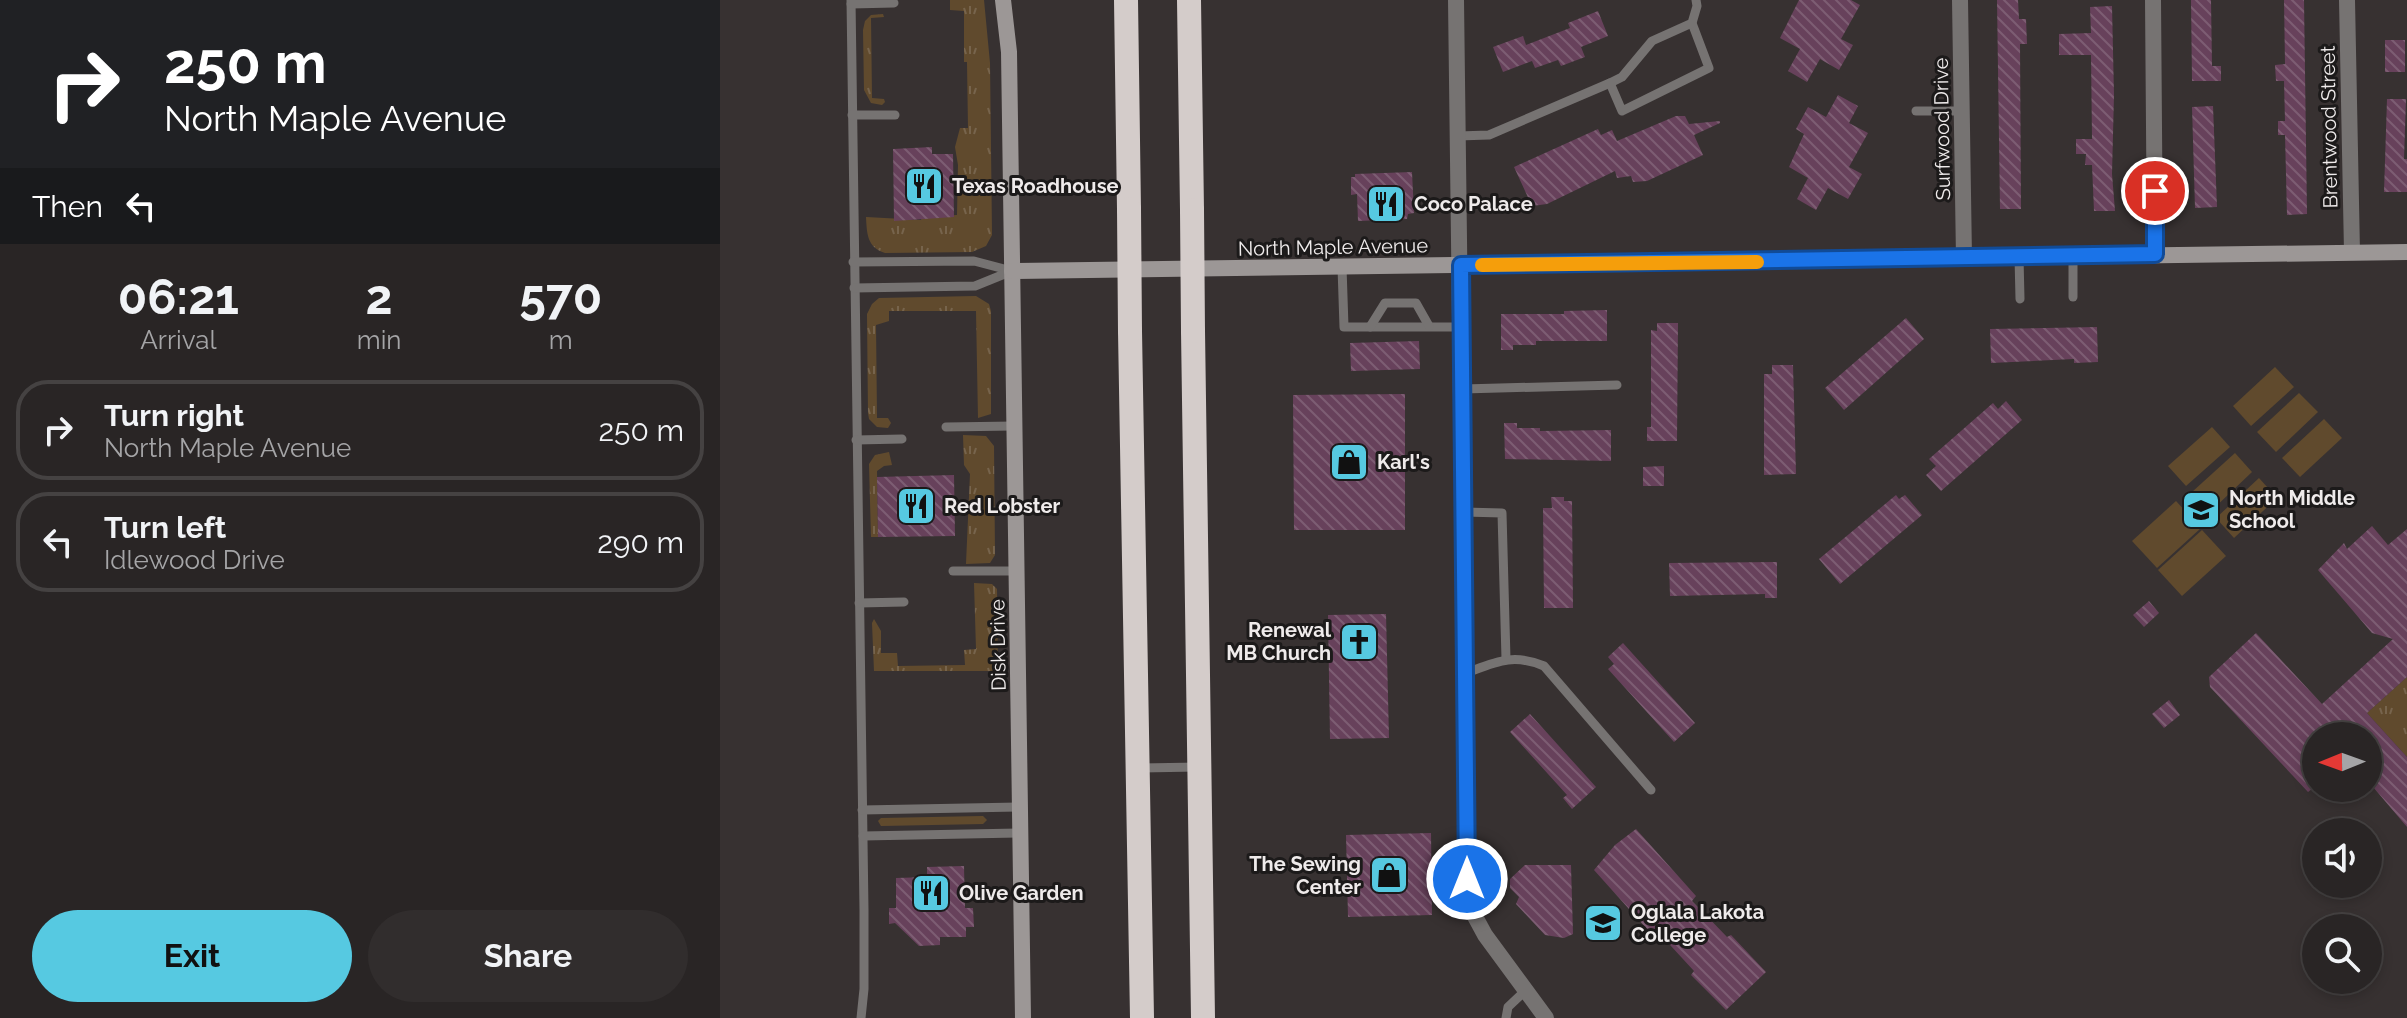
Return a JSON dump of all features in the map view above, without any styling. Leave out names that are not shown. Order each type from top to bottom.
[{"type":"highway","points":[[1126,0],[1142,1018]]},
{"type":"highway","points":[[1189,0],[1203,1018]]},
{"type":"street","points":[[1003,0],[1009,52],[1012,271]]},
{"type":"street","points":[[1456,0],[1467,879],[1472,911],[1485,935],[1546,1018]]},
{"type":"street","name":"Surfwood Drive","points":[[1960,0],[1964,258]]},
{"type":"street","points":[[2153,0],[2155,254]]},
{"type":"street","name":"Brentwood Street","points":[[2347,0],[2352,252]]},
{"type":"street","name":"North Maple Avenue","points":[[1012,271],[2407,252]]},
{"type":"street","name":"Disk Drive","points":[[1012,271],[1023,1018]]},
{"type":"lane","points":[[1610,83],[1622,111],[1709,68],[1692,23],[1696,0]]},
{"type":"lane","points":[[861,1018],[864,989],[863,836],[851,2],[894,3]]},
{"type":"lane","points":[[1458,136],[1489,135],[1610,83],[1622,77],[1652,41],[1692,23]]},
{"type":"lane","points":[[1916,111],[1962,111]]},
{"type":"lane","points":[[852,115],[895,115]]},
{"type":"lane","points":[[2073,256],[2073,297]]},
{"type":"lane","points":[[2019,257],[2020,299]]},
{"type":"lane","points":[[853,262],[974,261],[1012,271]]},
{"type":"lane","points":[[1342,267],[1344,327],[1462,327]]},
{"type":"lane","points":[[854,288],[975,286],[1012,271]]},
{"type":"lane","points":[[1370,327],[1385,303],[1416,303],[1429,326]]},
{"type":"lane","points":[[1463,389],[1617,385]]},
{"type":"lane","points":[[946,427],[1014,426]]},
{"type":"lane","points":[[856,440],[902,439]]},
{"type":"lane","points":[[1464,512],[1502,513],[1506,659]]},
{"type":"lane","points":[[953,571],[1017,571]]},
{"type":"lane","points":[[859,603],[904,602]]},
{"type":"lane","points":[[1466,673],[1506,659],[1528,659],[1544,666],[1651,790]]},
{"type":"lane","points":[[1137,768],[1199,767]]},
{"type":"lane","points":[[862,810],[1020,807]]},
{"type":"lane","points":[[863,836],[1021,833]]},
{"type":"lane","points":[[1506,1018],[1508,1007],[1526,990]]},
{"type":"green space","points":[[950,0],[984,0],[990,63],[992,235],[986,246],[972,252],[885,253],[871,243],[866,217],[921,220],[922,217],[957,215],[958,165],[955,147],[960,128],[968,128],[967,62],[964,62],[964,11],[950,10]]},
{"type":"green space","points":[[883,14],[884,17],[871,18],[872,98],[884,99],[882,105],[871,103],[864,90],[863,30],[865,21],[871,15]]},
{"type":"green space","points":[[976,296],[989,304],[991,311],[991,414],[978,418],[976,311],[889,311],[889,321],[876,325],[877,418],[888,418],[891,423],[888,428],[877,427],[869,419],[868,413],[867,314],[872,304],[879,298]]},
{"type":"green space","points":[[2275,367],[2294,387],[2251,426],[2233,406]]},
{"type":"green space","points":[[2299,393],[2318,412],[2276,452],[2257,432]]},
{"type":"green space","points":[[2324,419],[2342,438],[2300,477],[2282,458]]},
{"type":"green space","points":[[2212,427],[2230,447],[2186,486],[2168,466]]},
{"type":"green space","points":[[963,435],[986,436],[994,446],[995,555],[990,563],[966,564],[970,474],[964,465]]},
{"type":"green space","points":[[889,452],[892,465],[877,471],[878,537],[871,537],[869,464],[875,455]]},
{"type":"green space","points":[[2235,453],[2252,472],[2210,512],[2192,492]]},
{"type":"green space","points":[[2259,478],[2277,498],[2234,538],[2216,518]]},
{"type":"green space","points":[[2176,501],[2201,528],[2157,568],[2132,541]]},
{"type":"green space","points":[[2202,530],[2226,556],[2182,596],[2158,570]]},
{"type":"green space","points":[[974,583],[992,584],[997,589],[998,671],[874,671],[874,619],[881,631],[881,653],[897,653],[898,666],[965,665],[964,650],[976,649]]},
{"type":"green space","points":[[2407,677],[2407,757],[2382,730],[2382,722],[2375,722],[2367,713]]},
{"type":"green space","points":[[983,816],[987,820],[983,824],[881,826],[878,821],[881,818]]},
{"type":"building","points":[[1799,0],[1851,0],[1860,5],[1841,39],[1853,45],[1839,70],[1820,59],[1807,82],[1788,71],[1800,49],[1780,38]]},
{"type":"building","points":[[1997,0],[2018,0],[2019,19],[2026,19],[2027,44],[2020,44],[2021,209],[2000,209]]},
{"type":"building","points":[[2191,0],[2211,0],[2212,66],[2221,66],[2221,81],[2192,81]]},
{"type":"building","points":[[2284,0],[2304,0],[2307,214],[2287,215],[2285,135],[2278,135],[2278,121],[2285,121],[2284,81],[2276,81],[2275,65],[2285,64]]},
{"type":"building","points":[[2112,6],[2112,174],[2115,211],[2094,211],[2092,165],[2085,165],[2086,154],[2076,154],[2076,139],[2092,139],[2091,55],[2059,55],[2059,34],[2091,33],[2090,7]]},
{"type":"building","points":[[1598,11],[1608,36],[1581,47],[1585,57],[1561,66],[1558,60],[1535,68],[1532,61],[1503,72],[1493,47],[1523,36],[1526,45],[1570,28],[1568,23]]},
{"type":"building","points":[[2385,40],[2405,40],[2405,72],[2385,72]]},
{"type":"building","points":[[1838,95],[1858,106],[1849,123],[1868,133],[1849,167],[1862,174],[1848,199],[1828,188],[1816,210],[1797,199],[1808,178],[1789,167],[1804,134],[1796,129],[1808,107],[1826,117]]},
{"type":"building","points":[[2387,99],[2406,99],[2404,159],[2407,159],[2407,192],[2384,192]]},
{"type":"building","points":[[2213,106],[2217,207],[2195,208],[2192,107]]},
{"type":"building","points":[[1676,116],[1685,116],[1689,124],[1720,123],[1694,135],[1703,155],[1647,181],[1633,182],[1631,176],[1617,178],[1615,171],[1547,204],[1532,206],[1514,167],[1598,129],[1601,135],[1612,130],[1617,141]]},
{"type":"building","name":"Texas Roadhouse","points":[[932,147],[932,154],[953,154],[954,217],[894,221],[893,149]]},
{"type":"building","name":"Coco Palace","points":[[1412,172],[1414,213],[1408,214],[1407,219],[1358,221],[1357,194],[1351,195],[1351,177],[1355,174]]},
{"type":"building","points":[[1607,310],[1607,341],[1536,341],[1536,345],[1513,345],[1513,350],[1501,350],[1501,314]]},
{"type":"building","points":[[1906,318],[1924,339],[1844,410],[1825,388]]},
{"type":"building","points":[[1657,323],[1678,323],[1677,441],[1647,441],[1647,427],[1651,427],[1651,330],[1657,331]]},
{"type":"building","points":[[2097,327],[2098,362],[2074,363],[2074,359],[1991,363],[1990,329]]},
{"type":"building","points":[[1419,341],[1420,369],[1351,371],[1350,343]]},
{"type":"building","points":[[1772,365],[1793,365],[1796,474],[1764,475],[1764,374],[1772,374]]},
{"type":"building","name":"Karl's","points":[[1405,394],[1405,530],[1294,530],[1293,395]]},
{"type":"building","points":[[2006,401],[2022,420],[1941,491],[1926,475],[1936,466],[1929,459],[1993,403],[1998,409]]},
{"type":"building","points":[[1504,423],[1517,423],[1517,428],[1540,428],[1540,431],[1611,430],[1611,461],[1505,459]]},
{"type":"building","points":[[1664,466],[1664,486],[1643,486],[1643,467]]},
{"type":"building","name":"Red Lobster","points":[[954,475],[955,536],[878,537],[877,477]]},
{"type":"building","points":[[1896,495],[1899,499],[1905,495],[1922,515],[1840,584],[1819,559]]},
{"type":"building","points":[[1551,497],[1564,497],[1564,501],[1572,501],[1573,608],[1544,608],[1543,508],[1552,508]]},
{"type":"building","name":"North Middle School","points":[[2372,526],[2388,545],[2407,529],[2407,677],[2367,713],[2375,722],[2302,722],[2302,786],[2210,687],[2209,677],[2256,633],[2322,704],[2393,639],[2372,633],[2318,570],[2344,543],[2347,549]]},
{"type":"building","points":[[1777,562],[1777,598],[1765,598],[1765,594],[1670,596],[1669,563]]},
{"type":"building","points":[[2149,601],[2159,613],[2144,627],[2133,615]]},
{"type":"building","points":[[1386,614],[1389,738],[1330,739],[1328,615]]},
{"type":"building","points":[[1623,643],[1695,723],[1674,742],[1608,669],[1614,664],[1608,657]]},
{"type":"building","points":[[2169,700],[2180,715],[2164,728],[2152,714]]},
{"type":"building","points":[[1530,714],[1596,787],[1572,809],[1563,798],[1567,795],[1510,732]]},
{"type":"building","name":"North Middle School","points":[[2382,730],[2407,757],[2407,827],[2382,798]]},
{"type":"building","points":[[1636,829],[1696,896],[1692,901],[1727,937],[1731,935],[1766,972],[1726,1010],[1691,975],[1694,971],[1659,933],[1655,938],[1594,870],[1615,845]]},
{"type":"building","name":"The Sewing Center","points":[[1431,833],[1432,915],[1348,917],[1346,835]]},
{"type":"building","points":[[1525,865],[1571,865],[1573,934],[1564,938],[1545,935],[1516,904],[1519,897],[1510,888],[1510,879]]},
{"type":"building","name":"Olive Garden","points":[[964,866],[965,908],[973,908],[974,927],[966,927],[966,937],[940,937],[940,945],[919,946],[895,923],[889,924],[889,908],[896,908],[896,878],[927,877],[927,867]]},
{"type":"slow traffic","points":[[1482,265],[1757,262]]},
{"type":"place","name":"Texas Roadhouse","points":[[924,186]]},
{"type":"place","name":"Coco Palace","points":[[1386,204]]},
{"type":"place","name":"Karl's","points":[[1349,462]]},
{"type":"place","name":"Red Lobster","points":[[916,506]]},
{"type":"place","name":"North Middle School","points":[[2201,510]]},
{"type":"place","name":"Renewal MB Church","points":[[1359,642]]},
{"type":"place","name":"The Sewing Center","points":[[1389,875]]},
{"type":"place","name":"Olive Garden","points":[[931,893]]},
{"type":"place","name":"Oglala Lakota College","points":[[1603,923]]},
{"type":"route","points":[[1467,879],[1461,265],[2155,254],[2155,191]]}]
